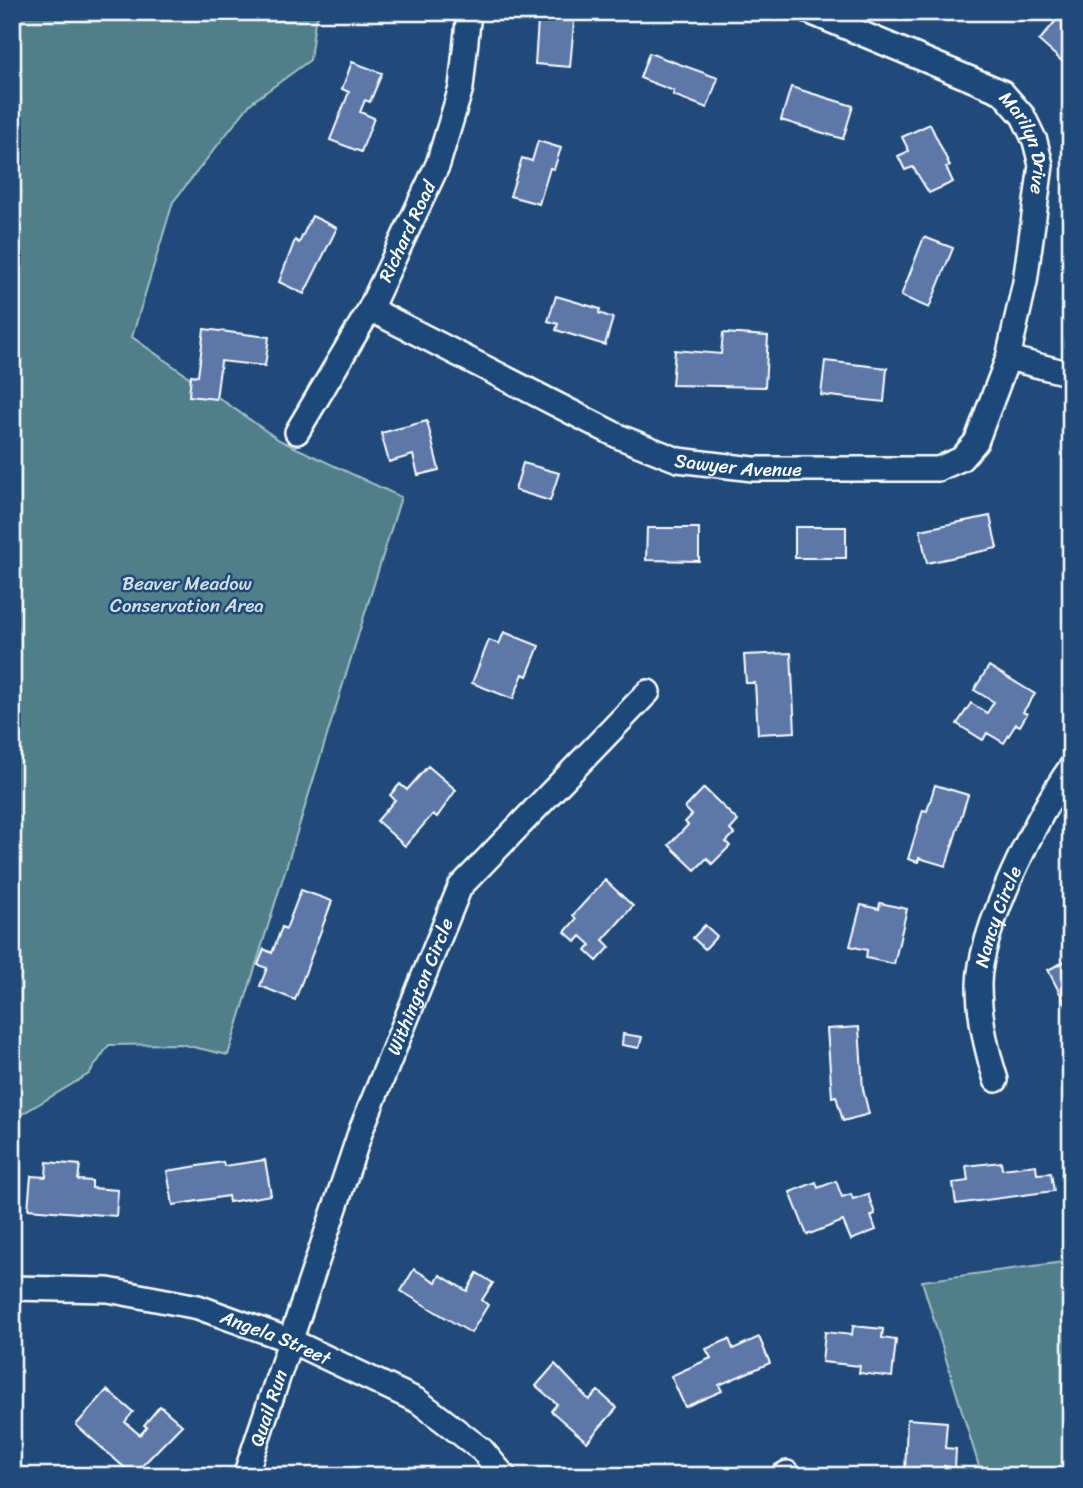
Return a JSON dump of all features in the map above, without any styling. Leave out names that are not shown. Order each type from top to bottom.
[{"type":"street","name":"Richard Road","points":[[297,432],[370,309],[438,164],[461,88],[469,12]]},
{"type":"street","name":"Marilyn Drive","points":[[810,12],[1002,92],[1024,116],[1041,165],[1025,282],[1008,358]]},
{"type":"street","name":"Sawyer Avenue","points":[[370,309],[620,438],[678,460],[753,469],[938,469],[961,459],[976,442],[1008,358]]},
{"type":"street","points":[[1008,358],[1071,374]]},
{"type":"street","name":"Withington Circle","points":[[289,1340],[361,1130],[460,887],[648,692]]},
{"type":"street","name":"Nancy Circle","points":[[996,1080],[986,1046],[979,984],[988,934],[1021,857],[1071,767]]},
{"type":"street","name":"Angela Street","points":[[12,1288],[108,1290],[198,1307],[289,1340],[418,1401],[482,1450],[504,1476]]},
{"type":"street","name":"Quail Run","points":[[245,1476],[289,1340]]},
{"type":"green space","name":"Beaver Meadow Conservation Area","points":[[12,12],[322,12],[315,21],[310,60],[251,103],[173,202],[132,337],[279,440],[401,497],[228,1055],[180,1044],[109,1045],[89,1074],[12,1120]]},
{"type":"green space","points":[[1071,1261],[1071,1476],[982,1476],[922,1281]]},
{"type":"building","points":[[545,12],[575,12],[570,67],[535,64],[538,21],[545,21]]},
{"type":"building","points":[[1063,12],[1071,12],[1071,69],[1039,41]]},
{"type":"building","points":[[649,53],[718,78],[707,108],[640,78]]},
{"type":"building","points":[[352,62],[382,73],[370,102],[365,100],[360,112],[374,118],[361,152],[330,140],[349,92],[342,89]]},
{"type":"building","points":[[791,87],[853,106],[843,139],[781,120]]},
{"type":"building","points":[[930,124],[950,166],[946,167],[953,182],[929,193],[913,167],[905,170],[898,156],[909,151],[902,137]]},
{"type":"building","points":[[538,141],[561,148],[554,169],[550,168],[539,204],[510,196],[522,158],[532,161]]},
{"type":"building","points":[[312,216],[337,228],[304,294],[279,282],[295,240],[299,243]]},
{"type":"building","points":[[924,237],[953,248],[929,308],[901,296]]},
{"type":"building","points":[[556,296],[600,309],[599,313],[613,318],[605,345],[556,330],[558,324],[548,321]]},
{"type":"building","points":[[204,329],[269,337],[265,366],[221,361],[216,399],[189,396],[191,375],[198,376]]},
{"type":"building","points":[[723,333],[768,336],[765,387],[672,385],[675,350],[721,354]]},
{"type":"building","points":[[825,361],[887,368],[884,402],[821,395]]},
{"type":"building","points":[[427,421],[439,470],[418,475],[413,455],[389,462],[381,433]]},
{"type":"building","points":[[523,463],[559,473],[550,501],[515,490]]},
{"type":"building","points":[[1071,463],[1071,496],[1069,496],[1064,465]]},
{"type":"building","points":[[990,516],[997,548],[927,563],[920,530]]},
{"type":"building","points":[[795,527],[846,527],[846,558],[795,558]]},
{"type":"building","points":[[647,528],[699,528],[699,561],[646,560]]},
{"type":"building","points":[[504,632],[539,646],[527,676],[523,674],[513,699],[472,683],[489,640],[499,644]]},
{"type":"building","points":[[791,653],[795,732],[758,734],[755,683],[746,683],[744,655]]},
{"type":"building","points":[[989,666],[1035,694],[1023,712],[1027,714],[1020,726],[1016,724],[1004,743],[987,733],[983,740],[957,724],[971,703],[987,713],[994,702],[974,690]]},
{"type":"building","points":[[428,766],[456,790],[437,817],[433,814],[405,846],[377,821],[395,800],[390,795],[400,784],[407,790]]},
{"type":"building","points":[[935,785],[968,795],[946,866],[919,858],[918,862],[908,859],[923,810],[927,811]]},
{"type":"building","points":[[704,788],[738,821],[730,830],[734,834],[726,842],[730,846],[712,864],[707,858],[695,870],[669,845],[688,825],[685,822],[692,815],[685,808]]},
{"type":"building","points":[[605,880],[633,906],[603,940],[610,947],[597,961],[586,951],[591,945],[581,936],[576,942],[565,932],[576,919],[573,915]]},
{"type":"building","points":[[301,890],[332,901],[295,1000],[260,986],[267,968],[258,965],[264,949],[272,953],[282,927],[286,929]]},
{"type":"building","points":[[880,903],[907,909],[894,964],[866,958],[867,950],[850,946],[861,905],[879,909]]},
{"type":"building","points":[[705,925],[717,936],[705,949],[693,938]]},
{"type":"building","points":[[1071,958],[1071,1015],[1048,970]]},
{"type":"building","points":[[859,1027],[863,1089],[869,1114],[843,1121],[836,1096],[832,1097],[827,1029]]},
{"type":"building","points":[[623,1034],[642,1037],[639,1048],[622,1045]]},
{"type":"building","points":[[265,1160],[271,1195],[229,1202],[228,1196],[173,1205],[167,1171],[223,1162],[224,1166]]},
{"type":"building","points":[[47,1162],[80,1165],[78,1180],[92,1181],[92,1188],[118,1190],[116,1216],[28,1209],[31,1176],[46,1177]]},
{"type":"building","points":[[1001,1162],[1002,1169],[1036,1165],[1037,1174],[1051,1173],[1054,1191],[956,1204],[953,1183],[968,1181],[966,1166]]},
{"type":"building","points":[[836,1181],[842,1197],[851,1194],[853,1199],[868,1194],[875,1214],[871,1216],[876,1230],[851,1240],[843,1221],[807,1235],[790,1192],[816,1182],[818,1188]]},
{"type":"building","points":[[414,1269],[436,1282],[440,1275],[467,1291],[477,1273],[493,1283],[482,1300],[488,1305],[471,1333],[401,1291]]},
{"type":"building","points":[[853,1326],[883,1329],[882,1338],[896,1340],[892,1377],[859,1373],[860,1366],[822,1362],[825,1332],[852,1335]]},
{"type":"building","points":[[759,1337],[770,1363],[719,1385],[722,1391],[685,1407],[671,1376],[711,1358],[706,1349],[729,1339],[733,1349]]},
{"type":"building","points":[[555,1364],[589,1400],[598,1391],[617,1408],[587,1442],[551,1411],[557,1404],[536,1386]]},
{"type":"building","points":[[107,1390],[133,1412],[125,1422],[140,1435],[147,1427],[144,1425],[160,1406],[182,1425],[133,1475],[76,1425]]},
{"type":"building","points":[[907,1419],[947,1422],[945,1448],[956,1449],[955,1468],[944,1466],[943,1476],[905,1474]]}]
